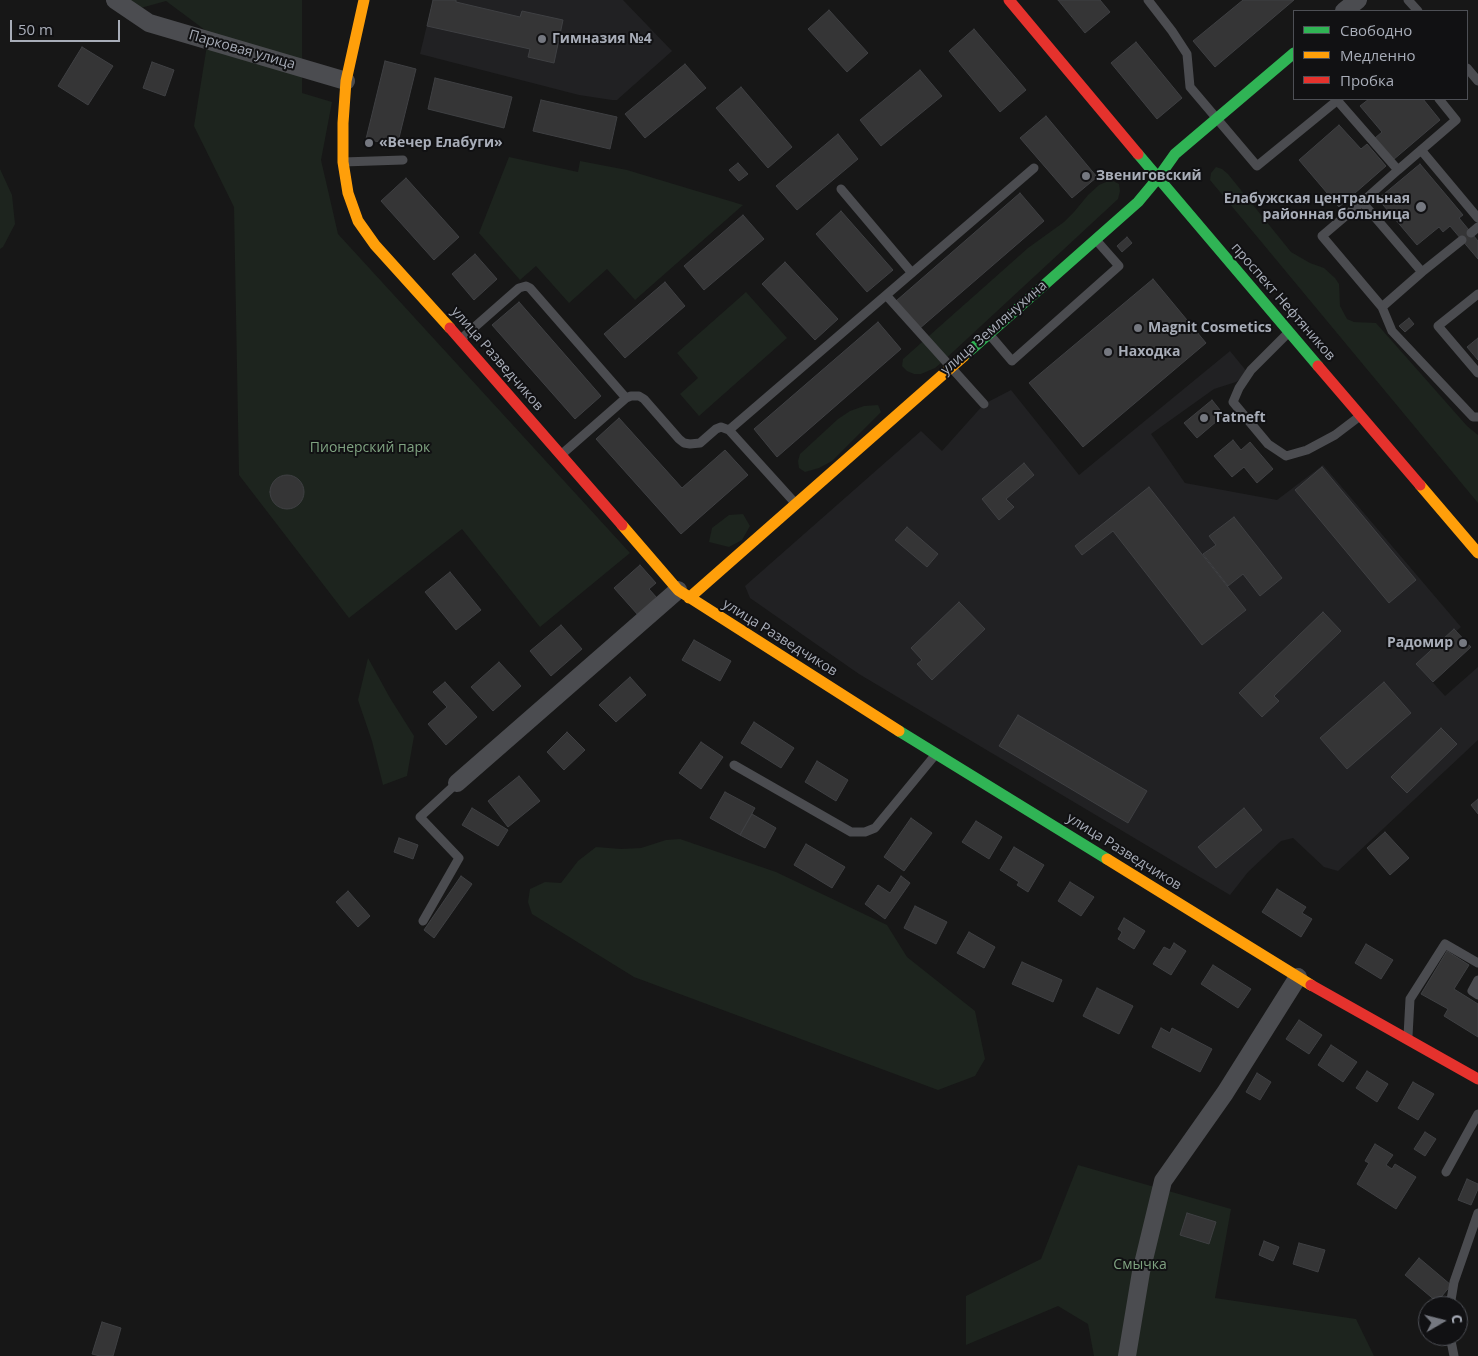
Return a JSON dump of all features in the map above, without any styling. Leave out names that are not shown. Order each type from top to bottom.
[{"type":"street","name":"Парковая улица","points":[[115,0],[149,24],[346,81]]},
{"type":"street","name":"улица Разведчиков","points":[[364,0],[346,81],[343,123],[343,162],[348,193],[358,221],[376,245],[683,594],[936,754],[1298,977],[1478,1080]]},
{"type":"street","name":"проспект Нефтяников","points":[[1009,0],[1478,553]]},
{"type":"street","points":[[1345,10],[1358,0]]},
{"type":"street","name":"улица Землянухина","points":[[683,594],[796,504],[989,334],[1138,202],[1175,154],[1293,54]]},
{"type":"street","points":[[457,783],[683,594]]},
{"type":"street","points":[[1127,1356],[1140,1272],[1163,1182],[1225,1093],[1298,977]]},
{"type":"lane","points":[[1148,0],[1187,54],[1190,87],[1257,166],[1336,100]]},
{"type":"lane","points":[[1408,0],[1417,10]]},
{"type":"lane","points":[[1468,69],[1478,81]]},
{"type":"lane","points":[[1338,100],[1398,170]]},
{"type":"lane","points":[[1440,100],[1456,120],[1322,236],[1382,307],[1392,331],[1473,417],[1478,417]]},
{"type":"lane","points":[[1421,150],[1478,218]]},
{"type":"lane","points":[[343,162],[403,160]]},
{"type":"lane","points":[[729,430],[1034,168]]},
{"type":"lane","points":[[841,189],[912,273]]},
{"type":"lane","points":[[1362,202],[1422,272]]},
{"type":"lane","points":[[989,334],[1012,361],[1119,266],[1095,240]]},
{"type":"lane","points":[[1382,307],[1462,240]]},
{"type":"lane","points":[[460,339],[519,288],[526,286],[530,288],[626,398]]},
{"type":"lane","points":[[1478,294],[1438,326],[1478,373]]},
{"type":"lane","points":[[886,295],[984,404]]},
{"type":"lane","points":[[1289,332],[1252,370],[1239,388],[1233,402],[1268,444],[1286,456],[1308,450],[1335,435],[1361,416]]},
{"type":"lane","points":[[561,455],[626,398],[635,396],[644,399],[684,443],[700,443],[721,427],[729,430],[796,504]]},
{"type":"lane","points":[[734,765],[850,832],[865,832],[875,828],[936,754]]},
{"type":"lane","points":[[423,921],[459,858],[420,817],[457,783]]},
{"type":"lane","points":[[1407,1039],[1410,999],[1445,944],[1478,963]]},
{"type":"lane","points":[[1478,980],[1472,991],[1478,995]]},
{"type":"lane","points":[[1446,1172],[1478,1114]]},
{"type":"lane","points":[[1452,1296],[1454,1282],[1478,1213]]},
{"type":"shaded area","name":"Гимназия №4","points":[[433,0],[623,0],[672,51],[617,100],[579,95],[420,54]]},
{"type":"shaded area","points":[[1230,351],[1248,373],[1236,382],[1214,389],[1151,434],[1185,483],[1277,500],[1323,465],[1461,627],[1418,666],[1445,696],[1478,667],[1478,740],[1338,871],[1324,867],[1293,838],[1281,841],[1248,872],[1230,895],[859,674],[750,598],[745,586],[921,431],[942,451],[984,404],[1011,390],[1079,475]]},
{"type":"green space","name":"Пионерский парк","points":[[125,0],[302,0],[302,93],[332,102],[321,160],[338,234],[630,553],[540,627],[462,529],[349,618],[239,475],[234,207],[194,126],[209,33],[166,1],[137,9]]},
{"type":"green space","points":[[509,157],[578,172],[580,161],[627,170],[743,205],[635,300],[607,269],[569,303],[536,266],[520,280],[479,233]]},
{"type":"green space","points":[[1216,167],[1228,174],[1291,252],[1310,263],[1324,268],[1335,278],[1339,284],[1340,306],[1347,319],[1354,322],[1376,323],[1467,426],[1478,435],[1478,503],[1210,180],[1211,173]]},
{"type":"green space","points":[[0,169],[12,195],[15,224],[3,247],[0,249]]},
{"type":"green space","points":[[1113,181],[1119,184],[1118,199],[941,363],[921,374],[914,374],[902,366],[903,359],[1028,248],[1064,222],[1099,185]]},
{"type":"green space","points":[[746,292],[787,338],[699,416],[680,394],[698,378],[677,353]]},
{"type":"green space","points":[[878,405],[881,412],[832,461],[819,468],[805,472],[799,468],[800,454],[838,419],[850,411],[864,406]]},
{"type":"green space","points":[[743,514],[750,526],[742,540],[729,547],[709,542],[712,528],[729,515]]},
{"type":"green space","points":[[368,658],[414,736],[407,776],[383,785],[372,741],[358,700]]},
{"type":"green space","points":[[680,839],[776,872],[887,925],[907,957],[975,1011],[985,1059],[975,1076],[938,1090],[634,977],[532,914],[528,902],[530,889],[545,882],[561,883],[578,861],[596,847],[641,848],[666,840]]},
{"type":"green space","name":"Смычка","points":[[1078,1165],[1231,1209],[1215,1298],[1356,1319],[1374,1356],[1094,1356],[1088,1324],[1058,1306],[966,1345],[966,1296],[1041,1259]]},
{"type":"building","points":[[433,0],[456,0],[456,2],[520,17],[522,11],[563,20],[554,63],[528,57],[530,49],[427,26]]},
{"type":"building","points":[[1058,0],[1100,0],[1110,12],[1085,33]]},
{"type":"building","points":[[1243,0],[1294,0],[1215,67],[1193,41]]},
{"type":"building","points":[[829,10],[868,53],[847,72],[808,29]]},
{"type":"building","points":[[974,29],[1026,90],[1000,112],[949,51]]},
{"type":"building","points":[[1136,42],[1182,98],[1157,119],[1111,63]]},
{"type":"building","points":[[82,47],[113,66],[88,105],[58,86]]},
{"type":"building","points":[[385,61],[416,69],[397,146],[366,139]]},
{"type":"building","points":[[152,62],[174,70],[165,96],[143,88]]},
{"type":"building","points":[[685,64],[706,88],[645,138],[625,114]]},
{"type":"building","points":[[920,70],[942,96],[881,146],[860,120]]},
{"type":"building","points":[[435,78],[512,97],[504,128],[428,109]]},
{"type":"building","points":[[741,87],[792,147],[768,168],[716,108]]},
{"type":"building","points":[[541,100],[617,117],[610,149],[533,131]]},
{"type":"building","points":[[1368,100],[1424,100],[1440,120],[1393,160],[1375,138],[1382,132],[1360,106]]},
{"type":"building","points":[[1046,116],[1097,177],[1072,198],[1020,138]]},
{"type":"building","points":[[1339,125],[1361,149],[1367,144],[1386,166],[1339,207],[1299,160]]},
{"type":"building","points":[[838,134],[858,159],[797,210],[776,186]]},
{"type":"building","points":[[738,163],[748,174],[739,181],[729,170]]},
{"type":"building","name":"Елабужская центральная районная больница","points":[[1420,164],[1463,215],[1459,218],[1478,241],[1478,259],[1450,226],[1443,232],[1439,227],[1417,245],[1378,199]]},
{"type":"building","points":[[406,178],[459,237],[434,260],[381,201]]},
{"type":"building","points":[[1020,193],[1044,221],[919,329],[896,301]]},
{"type":"building","points":[[841,211],[893,270],[867,292],[816,234]]},
{"type":"building","points":[[743,215],[764,239],[704,290],[684,266]]},
{"type":"building","points":[[1127,237],[1132,243],[1122,252],[1117,246]]},
{"type":"building","points":[[475,254],[497,279],[474,300],[452,274]]},
{"type":"building","points":[[785,262],[838,319],[815,340],[762,284]]},
{"type":"building","points":[[1153,279],[1206,343],[1083,447],[1029,383]]},
{"type":"building","points":[[665,282],[685,306],[625,358],[604,334]]},
{"type":"building","points":[[519,302],[601,396],[575,419],[492,325]]},
{"type":"building","points":[[1409,318],[1414,324],[1405,332],[1399,326]]},
{"type":"building","points":[[878,322],[901,349],[777,457],[754,429]]},
{"type":"building","points":[[1478,338],[1478,360],[1467,347]]},
{"type":"building","points":[[1212,400],[1224,415],[1197,438],[1184,423]]},
{"type":"building","points":[[619,418],[682,488],[725,450],[748,475],[681,534],[596,439]]},
{"type":"building","points":[[1233,440],[1241,450],[1250,442],[1273,469],[1257,483],[1244,467],[1232,477],[1214,456]]},
{"type":"building","points":[[1024,463],[1034,475],[1006,499],[1014,507],[999,520],[982,499]]},
{"type":"building","points":[[1322,467],[1416,580],[1389,603],[1295,490]]},
{"type":"building","points":[[287,475],[294,476],[299,480],[303,485],[303,499],[299,504],[294,508],[287,509],[280,508],[275,504],[271,499],[270,492],[271,485],[275,480],[280,476]]},
{"type":"building","points":[[1149,487],[1246,610],[1202,645],[1113,531],[1082,555],[1075,546]]},
{"type":"building","points":[[1234,517],[1282,578],[1260,596],[1243,574],[1228,586],[1203,554],[1216,545],[1209,536]]},
{"type":"building","points":[[907,527],[938,554],[927,567],[895,540]]},
{"type":"building","points":[[640,565],[656,583],[649,589],[657,598],[638,615],[614,588]]},
{"type":"building","points":[[450,572],[481,610],[456,630],[425,592]]},
{"type":"building","points":[[959,602],[985,629],[932,680],[917,664],[922,660],[911,648]]},
{"type":"building","points":[[1323,612],[1341,631],[1274,696],[1279,701],[1262,717],[1239,693]]},
{"type":"building","points":[[561,625],[582,649],[551,676],[530,651]]},
{"type":"building","points":[[1454,629],[1471,647],[1433,682],[1416,664]]},
{"type":"building","points":[[694,640],[731,661],[720,681],[682,660]]},
{"type":"building","points":[[499,662],[521,686],[493,711],[471,687]]},
{"type":"building","points":[[630,677],[646,695],[616,722],[599,705]]},
{"type":"building","points":[[445,682],[477,717],[446,745],[428,724],[447,707],[433,692]]},
{"type":"building","points":[[1384,682],[1411,713],[1347,769],[1320,738]]},
{"type":"building","points":[[1018,715],[1147,791],[1128,823],[999,746]]},
{"type":"building","points":[[754,722],[794,748],[781,768],[741,743]]},
{"type":"building","points":[[1441,728],[1457,744],[1407,793],[1391,777]]},
{"type":"building","points":[[567,732],[585,750],[564,770],[547,752]]},
{"type":"building","points":[[701,742],[723,757],[701,789],[679,773]]},
{"type":"building","points":[[817,761],[848,780],[836,801],[805,782]]},
{"type":"building","points":[[519,776],[540,801],[508,827],[488,801]]},
{"type":"building","points":[[725,792],[755,808],[740,835],[710,818]]},
{"type":"building","points":[[1478,799],[1478,814],[1471,805]]},
{"type":"building","points":[[472,808],[508,830],[498,846],[462,825]]},
{"type":"building","points":[[1244,808],[1262,830],[1216,868],[1198,847]]},
{"type":"building","points":[[752,814],[776,828],[765,848],[740,835]]},
{"type":"building","points":[[911,818],[932,833],[904,871],[884,857]]},
{"type":"building","points":[[976,821],[1002,837],[989,859],[962,842]]},
{"type":"building","points":[[1385,832],[1409,858],[1390,875],[1367,848]]},
{"type":"building","points":[[399,838],[418,845],[413,859],[394,852]]},
{"type":"building","points":[[806,844],[845,867],[832,888],[794,865]]},
{"type":"building","points":[[1014,847],[1044,865],[1028,892],[1017,885],[1019,882],[1000,870]]},
{"type":"building","points":[[461,876],[472,884],[434,938],[424,930]]},
{"type":"building","points":[[901,876],[910,883],[885,919],[865,904],[878,885],[890,893]]},
{"type":"building","points":[[1070,882],[1094,897],[1081,916],[1058,901]]},
{"type":"building","points":[[1277,889],[1306,907],[1302,913],[1312,919],[1301,937],[1262,912]]},
{"type":"building","points":[[348,891],[370,916],[358,927],[336,902]]},
{"type":"building","points":[[915,906],[947,922],[936,944],[904,928]]},
{"type":"building","points":[[1124,918],[1145,931],[1134,949],[1118,939],[1122,932],[1118,929]]},
{"type":"building","points":[[969,932],[995,947],[984,968],[957,953]]},
{"type":"building","points":[[1174,943],[1186,951],[1171,975],[1153,964],[1164,947],[1170,950]]},
{"type":"building","points":[[1366,944],[1393,960],[1381,979],[1355,963]]},
{"type":"building","points":[[1447,951],[1469,965],[1454,989],[1478,1004],[1478,1037],[1444,1016],[1448,1009],[1421,994]]},
{"type":"building","points":[[1022,962],[1062,980],[1053,1002],[1012,984]]},
{"type":"building","points":[[1213,965],[1251,989],[1238,1008],[1201,984]]},
{"type":"building","points":[[1097,988],[1133,1006],[1119,1034],[1083,1016]]},
{"type":"building","points":[[1299,1020],[1322,1035],[1309,1054],[1286,1039]]},
{"type":"building","points":[[1161,1028],[1170,1033],[1172,1028],[1212,1049],[1200,1072],[1152,1047]]},
{"type":"building","points":[[1331,1045],[1357,1062],[1343,1082],[1318,1065]]},
{"type":"building","points":[[1367,1071],[1388,1084],[1377,1102],[1356,1088]]},
{"type":"building","points":[[1257,1073],[1271,1082],[1260,1100],[1246,1092]]},
{"type":"building","points":[[1413,1082],[1434,1094],[1418,1120],[1398,1108]]},
{"type":"building","points":[[1425,1132],[1436,1139],[1425,1156],[1414,1149]]},
{"type":"building","points":[[1375,1144],[1393,1155],[1386,1165],[1392,1169],[1395,1164],[1416,1177],[1396,1209],[1357,1184],[1369,1163],[1365,1161]]},
{"type":"building","points":[[1467,1179],[1478,1184],[1478,1189],[1471,1205],[1458,1200]]},
{"type":"building","points":[[1187,1213],[1216,1222],[1209,1244],[1180,1235]]},
{"type":"building","points":[[1264,1241],[1279,1247],[1273,1261],[1259,1255]]},
{"type":"building","points":[[1299,1243],[1325,1250],[1318,1272],[1293,1264]]},
{"type":"building","points":[[1419,1258],[1451,1285],[1442,1296],[1430,1296],[1405,1275]]},
{"type":"building","points":[[102,1322],[121,1328],[113,1356],[92,1354]]},
{"type":"traffic: fast","points":[[964,356],[1138,202],[1175,154],[1293,54]]},
{"type":"traffic: fast","points":[[1138,154],[1318,366]]},
{"type":"traffic: fast","points":[[899,731],[1107,859]]},
{"type":"traffic: slow","points":[[364,0],[346,81],[343,162],[348,193],[358,221],[375,245],[450,328]]},
{"type":"traffic: slow","points":[[689,598],[964,356]]},
{"type":"traffic: slow","points":[[1420,485],[1478,553]]},
{"type":"traffic: slow","points":[[622,525],[678,590],[899,731]]},
{"type":"traffic: slow","points":[[1107,859],[1311,985]]},
{"type":"traffic: jam","points":[[1009,0],[1138,154]]},
{"type":"traffic: jam","points":[[450,328],[622,525]]},
{"type":"traffic: jam","points":[[1318,366],[1420,485]]},
{"type":"traffic: jam","points":[[1311,985],[1478,1079]]},
{"type":"place","name":"Гимназия №4","points":[[542,39]]},
{"type":"place","name":"«Вечер Елабуги»","points":[[369,143]]},
{"type":"place","name":"Звениговский","points":[[1086,176]]},
{"type":"place","name":"Елабужская центральная районная больница","points":[[1421,207]]},
{"type":"place","name":"Magnit Cosmetics","points":[[1138,328]]},
{"type":"place","name":"Находка","points":[[1108,352]]},
{"type":"place","name":"Tatneft","points":[[1204,418]]},
{"type":"place","name":"Радомир","points":[[1463,643]]}]
